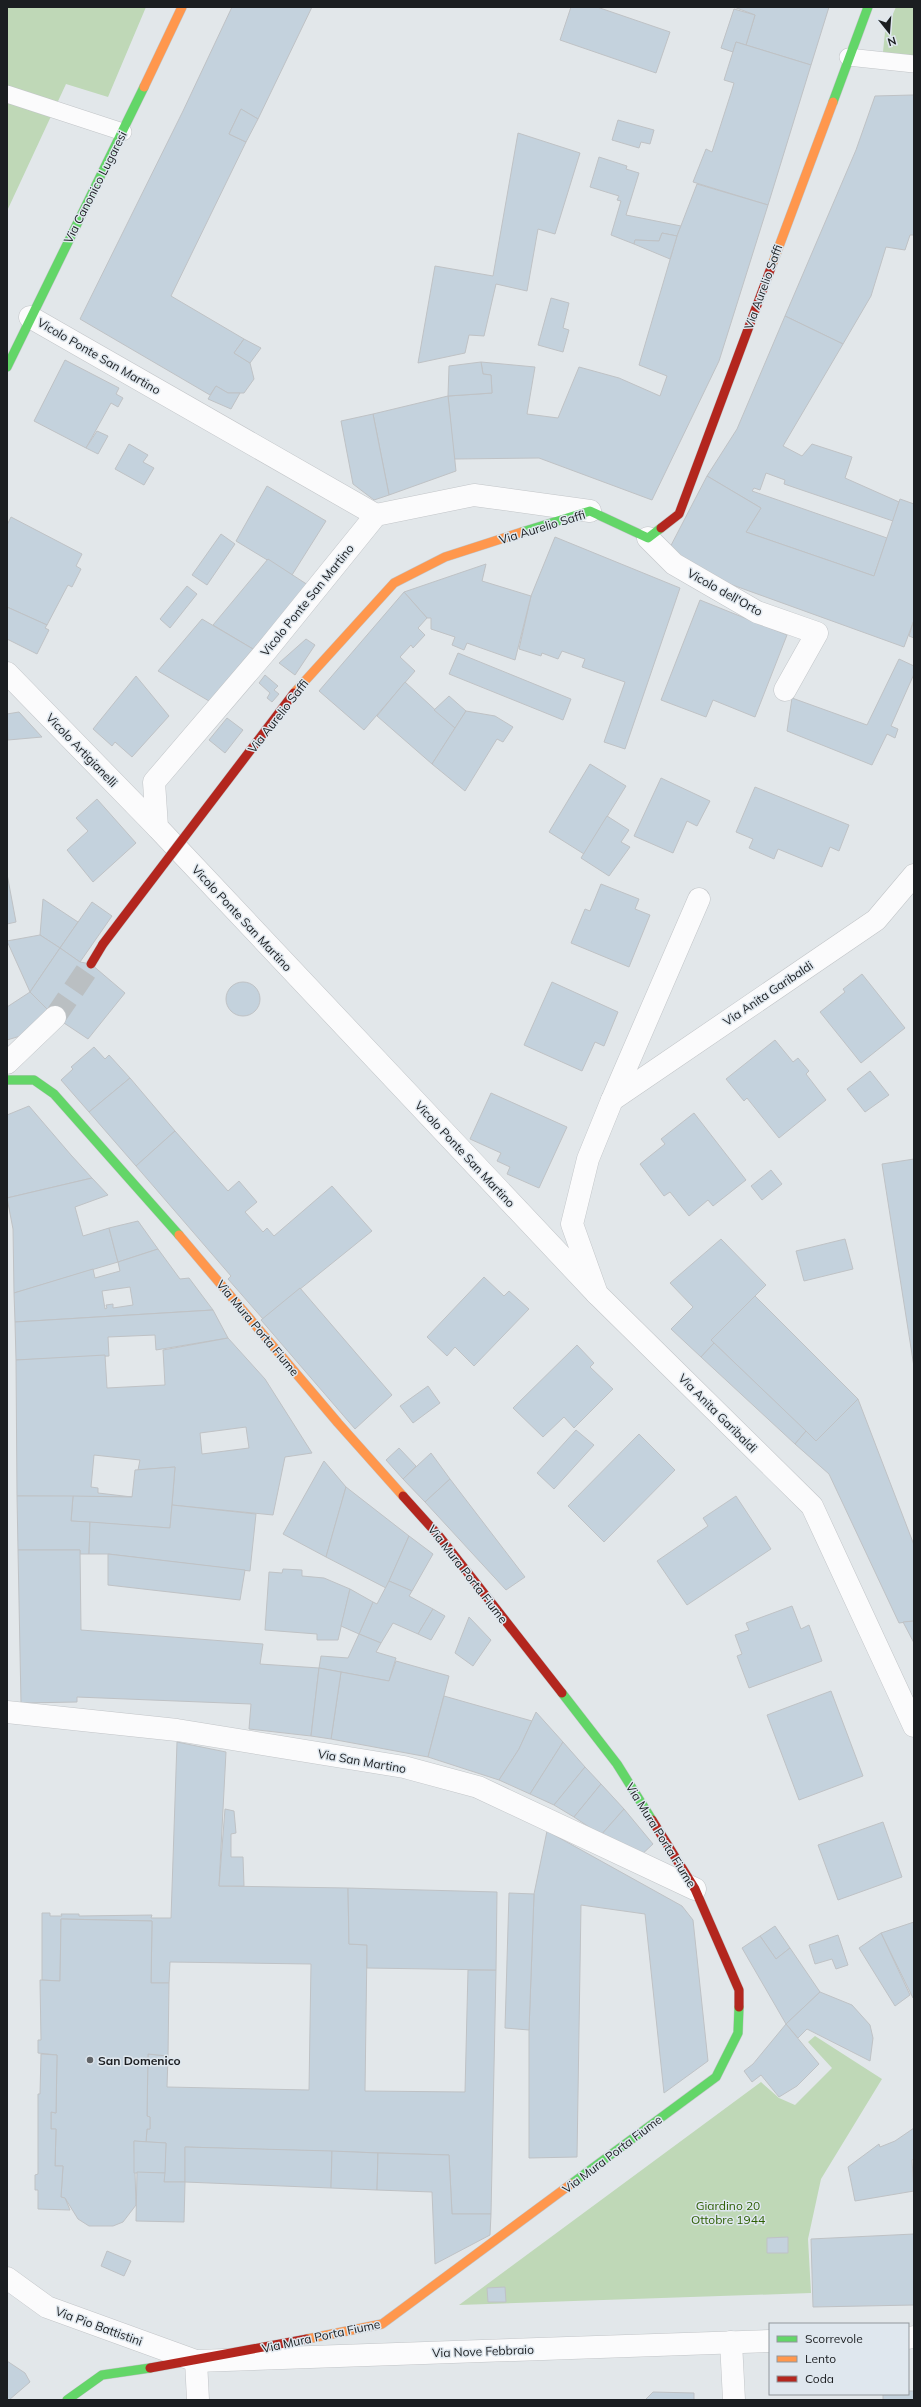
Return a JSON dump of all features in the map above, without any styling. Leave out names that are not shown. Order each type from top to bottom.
[{"type":"street","name":"Via Canonico Lugaresi","points":[[7,367],[30,317],[123,132],[182,7]]},
{"type":"street","name":"Via Aurelio Saffi","points":[[91,964],[103,944],[294,693],[394,582],[445,557],[590,511],[648,538],[679,514],[868,7]]},
{"type":"street","name":"Vicolo Ponte San Martino","points":[[30,317],[376,515],[266,650],[154,782],[156,827],[597,1294]]},
{"type":"street","points":[[376,515],[474,495],[590,511]]},
{"type":"street","name":"Vicolo dell'Orto","points":[[648,538],[674,564],[758,612],[817,633],[785,690]]},
{"type":"street","name":"Vicolo Artigianelli","points":[[7,673],[156,827]]},
{"type":"street","name":"Via Anita Garibaldi","points":[[612,1100],[876,920],[914,875]]},
{"type":"street","name":"Via Anita Garibaldi","points":[[699,899],[588,1159],[572,1224],[597,1294],[812,1506],[914,1726]]},
{"type":"street","points":[[7,1063],[55,1016]]},
{"type":"street","name":"Via Mura Porta Fiume","points":[[7,1080],[34,1080],[54,1094],[201,1260],[338,1423],[439,1536],[617,1764],[694,1888],[739,1990],[738,2033],[716,2077],[382,2324],[196,2361],[102,2375],[67,2400]]},
{"type":"street","name":"Via San Martino","points":[[7,1712],[176,1730],[404,1767],[478,1787],[694,1888]]},
{"type":"street","name":"Via Pio Battistini","points":[[7,2278],[47,2307],[196,2361]]},
{"type":"street","name":"Via Nove Febbraio","points":[[196,2361],[769,2341]]},
{"type":"street","points":[[731,2342],[734,2400]]},
{"type":"street","points":[[196,2361],[198,2400]]},
{"type":"lane","points":[[848,58],[914,64]]},
{"type":"lane","points":[[7,94],[123,132]]},
{"type":"green space","points":[[7,7],[146,7],[108,97],[66,84],[7,211]]},
{"type":"green space","points":[[896,7],[914,7],[914,63],[883,52],[885,32]]},
{"type":"green space","name":"Giardino 20 Ottobre 1944","points":[[815,2036],[882,2079],[821,2179],[808,2239],[811,2293],[459,2305],[761,2082],[779,2098],[795,2105],[832,2068],[808,2042]]},
{"type":"building","points":[[232,7],[312,7],[258,119],[241,109],[229,134],[246,142],[171,296],[244,339],[234,353],[250,363],[254,379],[244,393],[228,393],[216,386],[210,395],[80,319],[183,111]]},
{"type":"building","points":[[571,7],[597,7],[670,32],[656,73],[560,40]]},
{"type":"building","points":[[734,7],[829,7],[811,65],[746,45],[755,15]]},
{"type":"building","points":[[734,9],[755,15],[746,45],[736,42],[733,52],[721,48]]},
{"type":"building","points":[[736,42],[811,65],[768,205],[693,182],[706,149],[712,152],[731,93],[734,83],[724,80]]},
{"type":"building","points":[[914,95],[914,235],[910,235],[905,250],[886,247],[871,296],[843,344],[785,316],[856,150],[875,96]]},
{"type":"building","points":[[241,109],[258,119],[246,142],[229,134]]},
{"type":"building","points":[[618,120],[654,130],[650,144],[641,142],[639,148],[612,140]]},
{"type":"building","points":[[518,133],[580,153],[555,234],[538,229],[527,291],[496,284],[484,336],[469,335],[465,353],[418,363],[435,266],[493,276]]},
{"type":"building","points":[[599,157],[627,166],[626,169],[639,173],[626,215],[681,226],[677,236],[662,233],[659,241],[635,240],[634,244],[611,235],[621,201],[617,200],[619,196],[590,187]]},
{"type":"building","points":[[697,184],[768,205],[719,361],[652,500],[539,458],[454,459],[448,396],[492,393],[491,375],[483,374],[481,362],[535,367],[527,414],[558,418],[579,367],[619,378],[660,396],[667,376],[639,365],[677,236]]},
{"type":"building","points":[[662,233],[677,236],[670,259],[634,244],[635,240],[659,241]]},
{"type":"building","points":[[551,298],[569,303],[563,328],[569,330],[563,352],[538,345]]},
{"type":"building","points":[[785,316],[843,344],[783,446],[802,456],[812,444],[852,457],[845,478],[899,502],[893,521],[784,484],[785,480],[766,473],[760,490],[754,488],[752,491],[887,538],[874,576],[746,532],[761,508],[707,476],[737,429]]},
{"type":"building","points":[[244,339],[261,348],[250,363],[234,353]]},
{"type":"building","points":[[65,360],[119,388],[116,394],[123,398],[118,407],[111,403],[86,448],[34,421]]},
{"type":"building","points":[[481,362],[483,374],[491,375],[492,393],[448,396],[449,366]]},
{"type":"building","points":[[216,386],[228,393],[240,393],[231,409],[208,399]]},
{"type":"building","points":[[448,396],[456,471],[389,495],[373,414]]},
{"type":"building","points":[[373,414],[389,495],[374,500],[353,484],[341,421]]},
{"type":"building","points":[[97,431],[108,436],[98,454],[86,448]]},
{"type":"building","points":[[129,444],[148,455],[143,462],[154,468],[144,485],[115,469]]},
{"type":"building","points":[[707,476],[761,508],[746,532],[874,576],[900,499],[914,504],[914,620],[904,647],[727,583],[666,555]]},
{"type":"building","points":[[267,486],[326,521],[292,575],[236,541]]},
{"type":"building","points":[[11,517],[82,554],[76,566],[81,569],[72,587],[68,585],[47,625],[7,607],[7,525]]},
{"type":"building","points":[[221,534],[235,544],[207,585],[192,575]]},
{"type":"building","points":[[555,537],[680,588],[625,749],[604,742],[625,682],[582,667],[585,659],[562,651],[558,659],[542,653],[541,656],[519,649],[531,596]]},
{"type":"building","points":[[268,559],[308,585],[253,649],[213,625]]},
{"type":"building","points":[[486,564],[482,581],[531,596],[515,660],[467,643],[464,650],[452,645],[455,637],[431,629],[431,618],[427,618],[404,592]]},
{"type":"building","points":[[187,586],[197,594],[170,628],[160,619]]},
{"type":"building","points":[[404,592],[427,618],[418,628],[425,635],[413,648],[411,645],[400,657],[415,671],[364,730],[319,691]]},
{"type":"building","points":[[700,600],[787,635],[755,717],[713,700],[706,717],[661,700]]},
{"type":"building","points":[[7,607],[47,625],[45,628],[49,630],[37,654],[7,639]]},
{"type":"building","points":[[202,619],[253,649],[209,701],[158,671]]},
{"type":"building","points":[[914,620],[914,638],[909,636]]},
{"type":"building","points":[[306,639],[315,645],[295,675],[279,663]]},
{"type":"building","points":[[458,653],[571,699],[563,720],[449,674]]},
{"type":"building","points":[[899,659],[914,666],[914,674],[891,726],[898,729],[895,738],[887,734],[872,765],[787,731],[792,698],[867,725]]},
{"type":"building","points":[[265,675],[278,686],[274,690],[279,694],[272,702],[267,698],[270,693],[259,683]]},
{"type":"building","points":[[136,676],[169,716],[132,757],[115,742],[112,746],[93,729]]},
{"type":"building","points":[[405,682],[455,728],[432,764],[377,716]]},
{"type":"building","points":[[449,696],[466,711],[455,728],[434,710]]},
{"type":"building","points":[[466,711],[495,716],[513,727],[503,742],[497,739],[465,791],[432,764]]},
{"type":"building","points":[[19,712],[42,737],[8,740],[7,714]]},
{"type":"building","points":[[227,718],[243,730],[225,753],[209,740]]},
{"type":"building","points":[[590,764],[626,786],[584,854],[549,832]]},
{"type":"building","points":[[661,778],[710,801],[697,826],[687,821],[673,853],[634,836]]},
{"type":"building","points":[[755,787],[849,825],[839,851],[830,847],[822,867],[778,849],[774,859],[749,848],[753,839],[736,832]]},
{"type":"building","points":[[97,799],[136,843],[93,882],[67,850],[88,831],[76,818]]},
{"type":"building","points":[[607,816],[629,830],[621,842],[630,847],[609,876],[581,858]]},
{"type":"building","points":[[7,874],[16,922],[7,924]]},
{"type":"building","points":[[601,884],[639,899],[635,909],[650,915],[629,967],[571,943],[585,909],[590,911]]},
{"type":"building","points":[[43,899],[78,922],[60,948],[40,935]]},
{"type":"building","points":[[92,902],[112,916],[80,962],[60,948]]},
{"type":"building","points":[[40,935],[60,948],[30,992],[7,941]]},
{"type":"building","points":[[60,948],[80,962],[91,964],[125,993],[88,1039],[55,1017],[30,992]]},
{"type":"building","points":[[862,974],[905,1028],[861,1063],[820,1012],[845,992],[843,989]]},
{"type":"building","points":[[243,982],[249,983],[255,987],[259,993],[259,1005],[255,1011],[249,1015],[243,1016],[237,1015],[231,1011],[227,1005],[226,999],[227,993],[231,987],[237,983]]},
{"type":"building","points":[[552,982],[618,1012],[604,1046],[595,1042],[582,1071],[524,1045]]},
{"type":"building","points":[[30,992],[49,1011],[27,1034],[7,1040],[7,1007]]},
{"type":"building","points":[[775,1040],[793,1062],[798,1058],[809,1071],[806,1074],[826,1100],[779,1138],[747,1098],[744,1101],[726,1079]]},
{"type":"building","points":[[94,1047],[105,1059],[109,1055],[130,1078],[89,1112],[61,1080],[73,1069],[71,1067]]},
{"type":"building","points":[[870,1071],[889,1095],[865,1112],[847,1089]]},
{"type":"building","points":[[130,1078],[175,1131],[136,1166],[89,1112]]},
{"type":"building","points":[[491,1093],[567,1127],[539,1188],[507,1174],[510,1167],[497,1161],[501,1153],[470,1139]]},
{"type":"building","points":[[29,1106],[92,1178],[7,1198],[7,1115]]},
{"type":"building","points":[[694,1113],[746,1180],[713,1206],[708,1200],[689,1216],[670,1192],[664,1196],[640,1164],[665,1144],[661,1139]]},
{"type":"building","points":[[175,1131],[228,1191],[239,1181],[257,1202],[245,1212],[263,1232],[267,1228],[274,1236],[332,1186],[372,1231],[263,1319],[228,1279],[231,1276],[136,1166]]},
{"type":"building","points":[[914,1159],[914,1367],[882,1164]]},
{"type":"building","points":[[771,1170],[782,1184],[762,1200],[751,1186]]},
{"type":"building","points":[[92,1178],[108,1195],[75,1207],[83,1236],[109,1228],[118,1262],[14,1293],[13,1229],[7,1198]]},
{"type":"building","points":[[138,1221],[158,1249],[118,1262],[109,1228]]},
{"type":"building","points":[[721,1239],[766,1285],[711,1340],[714,1343],[701,1357],[671,1329],[693,1307],[670,1283]]},
{"type":"building","points":[[845,1239],[853,1269],[804,1281],[796,1251]]},
{"type":"building","points":[[158,1249],[180,1279],[189,1278],[213,1310],[15,1322],[14,1293],[93,1269],[95,1278],[120,1271],[118,1262]],"holes":[[[130,1287],[133,1305],[113,1308],[113,1304],[106,1305],[107,1308],[105,1309],[102,1291]]]},
{"type":"building","points":[[484,1277],[504,1296],[509,1291],[529,1309],[474,1366],[455,1347],[447,1356],[427,1337]]},
{"type":"building","points":[[300,1288],[392,1395],[355,1429],[261,1320]]},
{"type":"building","points":[[755,1296],[858,1399],[816,1441],[711,1340]]},
{"type":"building","points":[[213,1310],[228,1338],[156,1350],[155,1335],[108,1337],[109,1356],[16,1360],[15,1322]]},
{"type":"building","points":[[228,1338],[265,1379],[312,1453],[285,1457],[273,1515],[172,1505],[175,1467],[138,1470],[140,1460],[94,1455],[91,1487],[98,1488],[98,1493],[132,1497],[17,1496],[16,1360],[105,1355],[107,1388],[165,1385],[163,1350]],"holes":[[[246,1427],[249,1448],[202,1454],[200,1433]]]},
{"type":"building","points":[[714,1343],[806,1431],[795,1444],[701,1357]]},
{"type":"building","points":[[577,1345],[594,1363],[590,1367],[613,1389],[574,1428],[564,1417],[543,1437],[513,1408]]},
{"type":"building","points":[[428,1386],[440,1403],[413,1423],[400,1406]]},
{"type":"building","points":[[858,1399],[914,1545],[914,1621],[899,1623],[829,1474],[795,1444],[806,1431],[816,1441]]},
{"type":"building","points":[[576,1430],[594,1445],[554,1489],[537,1473]]},
{"type":"building","points":[[639,1434],[675,1470],[604,1542],[568,1506]]},
{"type":"building","points":[[399,1448],[416,1466],[403,1479],[386,1460]]},
{"type":"building","points":[[431,1453],[450,1479],[425,1502],[403,1479]]},
{"type":"building","points":[[324,1461],[346,1487],[326,1557],[283,1534]]},
{"type":"building","points":[[175,1467],[170,1528],[71,1521],[73,1496],[132,1497],[135,1470]]},
{"type":"building","points":[[450,1479],[525,1577],[506,1590],[425,1502]]},
{"type":"building","points":[[346,1487],[409,1536],[386,1588],[326,1557]]},
{"type":"building","points":[[17,1496],[73,1496],[71,1521],[90,1522],[89,1554],[80,1554],[80,1550],[18,1550]]},
{"type":"building","points":[[736,1496],[771,1549],[687,1605],[657,1561],[708,1526],[703,1518]]},
{"type":"building","points":[[172,1505],[256,1514],[250,1571],[108,1554],[89,1554],[90,1522],[170,1528]]},
{"type":"building","points":[[409,1536],[433,1554],[412,1591],[389,1581]]},
{"type":"building","points":[[18,1550],[80,1550],[81,1630],[263,1644],[260,1664],[319,1668],[311,1736],[249,1729],[251,1704],[77,1697],[77,1702],[21,1703]]},
{"type":"building","points":[[108,1554],[245,1570],[240,1600],[108,1585]]},
{"type":"building","points":[[283,1569],[302,1570],[302,1576],[324,1578],[350,1589],[338,1640],[317,1640],[317,1634],[265,1630],[269,1572],[282,1573]]},
{"type":"building","points":[[389,1581],[412,1591],[409,1596],[433,1609],[418,1634],[393,1623],[381,1643],[359,1634],[373,1602],[377,1604]]},
{"type":"building","points":[[350,1589],[373,1602],[359,1634],[341,1626]]},
{"type":"building","points":[[792,1606],[801,1629],[809,1625],[822,1661],[749,1688],[737,1656],[742,1654],[735,1635],[749,1630],[746,1623]]},
{"type":"building","points":[[433,1609],[445,1616],[431,1640],[418,1634]]},
{"type":"building","points":[[469,1617],[491,1640],[473,1666],[455,1653]]},
{"type":"building","points":[[914,1621],[914,1643],[903,1622]]},
{"type":"building","points":[[359,1634],[381,1643],[376,1652],[396,1658],[389,1681],[319,1668],[321,1656],[348,1658]]},
{"type":"building","points":[[396,1661],[449,1676],[428,1757],[331,1739],[341,1672],[389,1681]]},
{"type":"building","points":[[319,1668],[341,1672],[331,1739],[311,1736]]},
{"type":"building","points":[[831,1691],[863,1776],[799,1800],[767,1715]]},
{"type":"building","points":[[444,1696],[532,1721],[519,1749],[499,1780],[428,1757]]},
{"type":"building","points":[[536,1712],[563,1742],[530,1794],[499,1780],[519,1749]]},
{"type":"building","points":[[177,1742],[226,1752],[219,1886],[348,1888],[349,1944],[367,1945],[365,2091],[465,2092],[468,1970],[496,1970],[491,2214],[452,2214],[449,2155],[185,2147],[185,2182],[164,2182],[166,2143],[146,2142],[147,2129],[150,2129],[150,2117],[147,2116],[148,2054],[168,2056],[167,2087],[309,2090],[311,1964],[170,1962],[169,1983],[151,1983],[152,1921],[61,1919],[60,1981],[42,1980],[42,1913],[50,1913],[50,1916],[62,1916],[61,1914],[79,1914],[79,1916],[152,1915],[151,1918],[171,1918]]},
{"type":"building","points":[[563,1742],[585,1767],[554,1805],[530,1794]]},
{"type":"building","points":[[585,1767],[601,1784],[574,1817],[554,1805]]},
{"type":"building","points":[[601,1784],[624,1809],[601,1835],[574,1817]]},
{"type":"building","points":[[225,1809],[234,1811],[236,1833],[231,1834],[231,1857],[243,1857],[244,1886],[219,1886]]},
{"type":"building","points":[[624,1809],[653,1844],[638,1858],[601,1835]]},
{"type":"building","points":[[883,1822],[902,1877],[838,1900],[818,1845]]},
{"type":"building","points":[[547,1831],[682,1906],[693,1920],[708,2061],[664,2093],[645,1914],[581,1905],[577,2157],[529,2158],[529,2030],[534,1894]]},
{"type":"building","points":[[348,1888],[497,1892],[496,1970],[367,1968],[367,1945],[349,1944]]},
{"type":"building","points":[[509,1893],[534,1894],[529,2030],[505,2028]]},
{"type":"building","points":[[61,1919],[152,1921],[151,1983],[169,1983],[168,2056],[148,2054],[147,2116],[150,2117],[150,2129],[147,2129],[146,2142],[134,2141],[136,2205],[123,2222],[113,2226],[89,2226],[78,2219],[65,2198],[61,2197],[63,2166],[55,2166],[56,2129],[51,2129],[51,2112],[56,2113],[57,2055],[38,2053],[38,2040],[41,2040],[40,1980],[60,1981]]},
{"type":"building","points":[[914,1922],[914,1998],[913,1998],[881,1933]]},
{"type":"building","points":[[775,1926],[790,1948],[776,1959],[760,1936]]},
{"type":"building","points":[[881,1933],[910,1995],[895,2006],[859,1948]]},
{"type":"building","points":[[838,1935],[848,1965],[836,1969],[832,1959],[815,1964],[809,1945]]},
{"type":"building","points":[[760,1936],[776,1959],[790,1948],[820,1992],[786,2024],[742,1948]]},
{"type":"building","points":[[820,1992],[852,2005],[870,2025],[873,2038],[870,2061],[807,2029],[798,2038],[786,2024]]},
{"type":"building","points":[[786,2024],[819,2064],[797,2086],[779,2097],[761,2075],[752,2082],[744,2071],[753,2064]]},
{"type":"building","points":[[41,2054],[57,2055],[56,2113],[51,2112],[51,2129],[56,2129],[55,2166],[63,2166],[61,2197],[65,2198],[70,2210],[38,2209],[38,2190],[35,2190],[35,2175],[38,2174],[38,2094],[40,2094]]},
{"type":"building","points":[[914,2128],[914,2159],[912,2160],[914,2191],[855,2201],[848,2167],[879,2144],[880,2147],[895,2141]]},
{"type":"building","points":[[134,2141],[166,2143],[165,2173],[134,2173]]},
{"type":"building","points":[[185,2147],[332,2151],[331,2188],[185,2182]]},
{"type":"building","points":[[332,2151],[378,2153],[377,2190],[331,2188]]},
{"type":"building","points":[[378,2153],[449,2155],[452,2214],[491,2214],[490,2235],[435,2264],[432,2192],[377,2190]]},
{"type":"building","points":[[137,2172],[165,2173],[164,2182],[185,2182],[184,2222],[136,2221]]},
{"type":"building","points":[[914,2234],[914,2305],[813,2307],[811,2239]]},
{"type":"building","points":[[788,2237],[788,2253],[767,2253],[767,2238]]},
{"type":"building","points":[[107,2251],[131,2261],[124,2276],[101,2266]]},
{"type":"building","points":[[505,2287],[506,2302],[488,2302],[487,2288]]},
{"type":"building","points":[[7,2361],[25,2373],[30,2382],[9,2400],[7,2400]]},
{"type":"building","points":[[909,2391],[914,2391],[914,2400],[883,2400],[883,2395],[909,2395]]},
{"type":"building","points":[[653,2392],[694,2393],[694,2400],[645,2400]]},
{"type":"tunnel","points":[[55,1017],[91,964]]},
{"type":"traffic: fast","points":[[833,102],[868,7]]},
{"type":"traffic: fast","points":[[7,367],[144,87]]},
{"type":"traffic: fast","points":[[522,532],[590,511],[648,538],[661,528]]},
{"type":"traffic: fast","points":[[7,1080],[34,1080],[54,1094],[179,1235]]},
{"type":"traffic: fast","points":[[562,1693],[617,1764],[652,1820]]},
{"type":"traffic: fast","points":[[571,2184],[716,2077],[738,2033],[739,2007]]},
{"type":"traffic: fast","points":[[67,2400],[102,2375],[150,2368]]},
{"type":"traffic: slow","points":[[144,87],[182,7]]},
{"type":"traffic: slow","points":[[772,265],[833,102]]},
{"type":"traffic: slow","points":[[294,693],[394,583],[445,557],[522,532]]},
{"type":"traffic: slow","points":[[179,1235],[338,1423],[403,1496]]},
{"type":"traffic: slow","points":[[307,2339],[382,2324],[571,2184]]},
{"type":"traffic: jam","points":[[661,528],[679,514],[772,265]]},
{"type":"traffic: jam","points":[[103,944],[294,693]]},
{"type":"traffic: jam","points":[[91,964],[103,944]]},
{"type":"traffic: jam","points":[[403,1496],[439,1536],[562,1693]]},
{"type":"traffic: jam","points":[[652,1820],[695,1889],[739,1990],[739,2007]]},
{"type":"traffic: jam","points":[[150,2368],[307,2339]]},
{"type":"place","name":"San Domenico","points":[[90,2060]]}]
